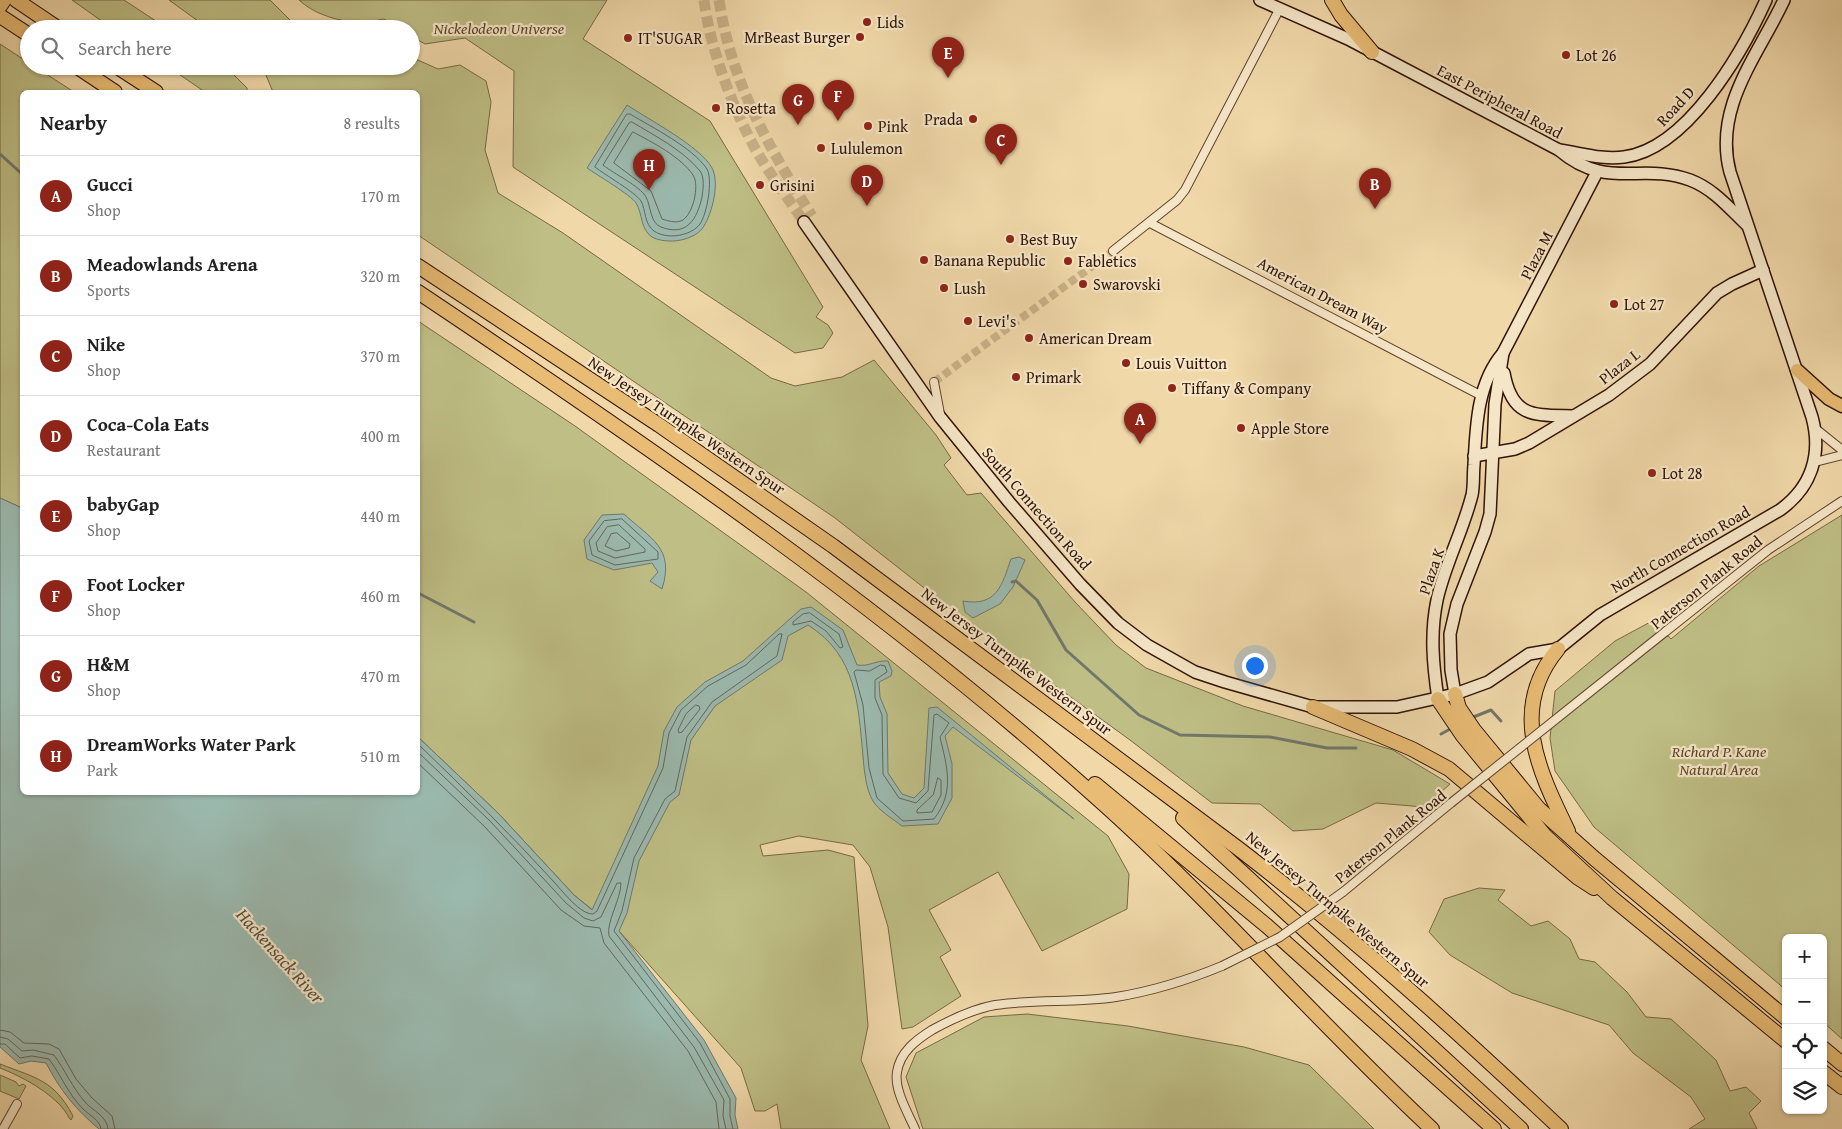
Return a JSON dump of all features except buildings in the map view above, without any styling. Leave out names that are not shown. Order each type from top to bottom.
[{"type":"highway","points":[[0,6],[4,0]]},
{"type":"highway","points":[[16,0],[46,20]]},
{"type":"highway","points":[[1332,0],[1341,16],[1372,52]]},
{"type":"highway","points":[[0,16],[20,29]]},
{"type":"highway","points":[[90,75],[113,90]]},
{"type":"highway","points":[[130,75],[153,90]]},
{"type":"highway","name":"New Jersey Turnpike Western Spur","points":[[420,267],[763,497],[895,591],[1266,870],[1413,992],[1561,1129]]},
{"type":"highway","points":[[420,293],[617,426],[759,526],[868,608],[1056,762],[1136,834],[1225,919],[1432,1129]]},
{"type":"highway","points":[[1558,649],[1546,666],[1537,686],[1533,706],[1533,736],[1542,777],[1571,839]]},
{"type":"highway","points":[[1455,714],[1456,694]]},
{"type":"highway","points":[[1438,699],[1455,714],[1545,836],[1612,898],[1782,1038]]},
{"type":"highway","points":[[1313,707],[1412,749],[1449,769],[1576,877],[1612,898]]},
{"type":"highway","points":[[1468,733],[1528,798],[1571,839],[1782,1015]]},
{"type":"highway","points":[[1056,762],[1091,781],[1198,868],[1391,1035],[1494,1129]]},
{"type":"highway","points":[[1142,777],[1164,801],[1257,883],[1521,1129]]},
{"type":"highway","points":[[1827,1051],[1842,1064]]},
{"type":"highway","points":[[1827,1075],[1842,1087]]},
{"type":"main road","points":[[1797,370],[1829,399],[1842,406]]},
{"type":"street","name":"East Peripheral Road","points":[[1260,0],[1282,4],[1559,150],[1575,164],[1598,172],[1661,174],[1691,181],[1718,197],[1749,226]]},
{"type":"street","name":"Road D","points":[[1559,150],[1597,157],[1625,157],[1651,148],[1668,139],[1684,126],[1723,75],[1744,44],[1766,0]]},
{"type":"street","points":[[1749,226],[1727,159],[1726,126],[1737,89],[1784,1]]},
{"type":"street","points":[[1113,252],[1177,200],[1187,185],[1282,4]]},
{"type":"street","name":"Plaza M","points":[[1474,456],[1476,428],[1482,396],[1495,363],[1503,353],[1598,172]]},
{"type":"street","name":"South Connection Road","points":[[808,219],[814,234],[940,417],[1032,530],[1105,610],[1132,634],[1175,662],[1204,676],[1313,707]]},
{"type":"street","name":"American Dream Way","points":[[1150,223],[1482,396]]},
{"type":"street","name":"North Connection Road","points":[[1313,707],[1385,708],[1438,699],[1488,682],[1528,654],[1558,649],[1600,615],[1788,504],[1805,486],[1815,462],[1817,450],[1816,429],[1749,226]]},
{"type":"street","name":"Plaza L","points":[[1474,456],[1515,449],[1529,443],[1609,395],[1650,364],[1717,293],[1763,270]]},
{"type":"street","name":"Plaza M","points":[[1492,453],[1495,404],[1503,353]]},
{"type":"street","points":[[1502,368],[1506,389],[1512,400],[1523,409],[1540,416],[1575,416]]},
{"type":"street","points":[[934,382],[940,417]]},
{"type":"street","points":[[1816,429],[1842,450]]},
{"type":"street","points":[[1456,694],[1451,670],[1450,634],[1457,604],[1485,532],[1490,514],[1492,453]]},
{"type":"street","points":[[1815,462],[1842,455]]},
{"type":"street","name":"Plaza K","points":[[1438,699],[1432,649],[1434,616],[1442,582],[1462,531],[1472,494],[1474,456]]},
{"type":"street","name":"Paterson Plank Road","points":[[915,1129],[898,1087],[896,1076],[899,1064],[908,1048],[927,1034],[956,1018],[984,1008],[1004,1004],[1088,1000],[1119,996],[1171,984],[1222,966],[1280,937],[1343,892],[1451,803],[1768,550],[1842,501]]},
{"type":"street","points":[[3,1129],[17,1104]]},
{"type":"green space","points":[[72,0],[124,0],[154,20],[100,20]]},
{"type":"green space","points":[[169,0],[270,0],[290,20],[197,20]]},
{"type":"green space","name":"Nickelodeon Universe","points":[[299,0],[607,0],[583,39],[710,121],[823,307],[816,317],[828,325],[833,333],[823,348],[795,353],[513,167],[514,71],[465,38],[425,44],[420,41],[420,20],[343,20],[317,12]]},
{"type":"green space","points":[[0,44],[20,57],[20,75],[48,75],[71,90],[20,90],[20,507],[0,498]]},
{"type":"green space","points":[[420,61],[438,69],[460,65],[486,81],[491,102],[485,150],[498,193],[563,233],[771,378],[795,386],[842,377],[874,360],[936,435],[951,458],[944,465],[967,495],[981,493],[1075,602],[1116,645],[1146,668],[1243,706],[1393,750],[1450,784],[1424,807],[1376,803],[1323,829],[1293,831],[1260,804],[1212,803],[1130,740],[974,627],[835,518],[420,236],[420,90],[272,90],[266,75],[420,75]]},
{"type":"green space","points":[[180,75],[234,75],[247,88],[247,90],[202,90]]},
{"type":"green space","points":[[420,322],[575,426],[806,592],[1108,836],[1129,874],[1127,909],[1042,951],[998,872],[929,910],[951,950],[940,957],[961,996],[913,1027],[902,1029],[888,927],[870,867],[853,845],[799,836],[760,845],[763,856],[828,850],[854,857],[868,1026],[861,1060],[890,1129],[781,1129],[777,1104],[765,1111],[755,1111],[741,1068],[619,931],[574,895],[498,813],[420,739]]},
{"type":"green space","name":"Richard P. Kane Natural Area","points":[[1842,515],[1842,1039],[1827,1026],[1827,934],[1782,934],[1782,987],[1594,827],[1555,771],[1550,738],[1555,691],[1615,641],[1654,620],[1671,639],[1759,566]]},
{"type":"green space","points":[[1479,888],[1505,890],[1498,900],[1531,926],[1548,921],[1570,939],[1579,959],[1595,962],[1627,992],[1646,1017],[1671,1019],[1716,1060],[1730,1091],[1746,1087],[1761,1101],[1749,1113],[1757,1129],[1689,1129],[1705,1119],[1691,1097],[1633,1053],[1609,1025],[1512,993],[1450,955],[1429,932],[1444,899]]},
{"type":"green space","points":[[1027,1014],[1128,1026],[1244,1047],[1309,1065],[1374,1129],[923,1129],[906,1077],[916,1053],[984,1017]]},
{"type":"green space","points":[[0,1064],[34,1077],[51,1087],[66,1104],[73,1116],[71,1120],[52,1097],[26,1080],[0,1068]]},
{"type":"green space","points":[[0,1075],[16,1082],[19,1086],[23,1084],[26,1086],[19,1099],[0,1091]]},
{"type":"water","points":[[627,105],[697,151],[712,168],[715,190],[710,214],[700,231],[688,238],[665,241],[652,237],[645,230],[638,207],[633,199],[587,168]]},
{"type":"water","name":"Hackensack River","points":[[0,498],[20,507],[20,795],[420,795],[420,739],[498,813],[574,895],[592,910],[658,766],[664,731],[677,707],[705,682],[743,661],[801,609],[811,607],[843,630],[857,665],[888,661],[892,671],[891,676],[879,682],[880,697],[887,714],[888,773],[902,794],[914,798],[924,788],[929,708],[937,707],[1074,819],[953,727],[945,736],[952,764],[952,798],[938,824],[902,826],[875,804],[869,791],[856,700],[846,666],[837,651],[824,637],[808,625],[788,636],[782,660],[715,706],[691,740],[679,795],[670,802],[639,861],[627,913],[619,931],[704,1040],[736,1098],[735,1115],[738,1129],[99,1129],[69,1099],[46,1063],[31,1061],[19,1064],[0,1047]]},
{"type":"water","points":[[624,514],[651,538],[663,554],[665,575],[662,589],[650,581],[658,572],[652,563],[614,570],[587,559],[584,540],[602,515]]},
{"type":"water","points":[[1019,557],[1025,560],[1013,587],[1000,604],[973,618],[965,612],[963,601],[984,601],[991,597],[1001,585],[1011,559]]},
{"type":"waterway","points":[[0,154],[20,172]]},
{"type":"waterway","points":[[1012,582],[1016,581],[1037,600],[1066,650],[1139,715],[1180,735],[1270,737],[1327,748],[1356,748]]},
{"type":"waterway","points":[[420,594],[474,622]]},
{"type":"waterway","points":[[1471,718],[1491,710],[1501,721]]},
{"type":"waterway","points":[[1441,734],[1452,728]]},
{"type":"tunnel","points":[[704,0],[711,38],[739,117],[762,161],[804,222]]},
{"type":"tunnel","points":[[719,0],[725,30],[742,86],[767,139],[812,216]]},
{"type":"tunnel","points":[[934,382],[1113,251]]},
{"type":"place","name":"Lids","points":[[867,22]]},
{"type":"place","name":"MrBeast Burger","points":[[860,37]]},
{"type":"place","name":"IT'SUGAR","points":[[628,38]]},
{"type":"place","name":"Lot 26","points":[[1566,55]]},
{"type":"place","name":"babyGap","points":[[948,78]]},
{"type":"place","name":"Rosetta","points":[[716,108]]},
{"type":"place","name":"Prada","points":[[973,119]]},
{"type":"place","name":"Foot Locker","points":[[838,121]]},
{"type":"place","name":"H&M","points":[[798,125]]},
{"type":"place","name":"Pink","points":[[868,126]]},
{"type":"place","name":"Lululemon","points":[[821,148]]},
{"type":"place","name":"Nike","points":[[1001,165]]},
{"type":"place","name":"Grisini","points":[[760,185]]},
{"type":"place","name":"DreamWorks Water Park","points":[[649,190]]},
{"type":"place","name":"Coca-Cola Eats","points":[[867,206]]},
{"type":"place","name":"Meadowlands Arena","points":[[1375,209]]},
{"type":"place","name":"Best Buy","points":[[1010,239]]},
{"type":"place","name":"Banana Republic","points":[[924,260]]},
{"type":"place","name":"Fabletics","points":[[1068,261]]},
{"type":"place","name":"Swarovski","points":[[1083,284]]},
{"type":"place","name":"Lush","points":[[944,288]]},
{"type":"place","name":"Lot 27","points":[[1614,304]]},
{"type":"place","name":"Levi's","points":[[968,321]]},
{"type":"place","name":"American Dream","points":[[1029,338]]},
{"type":"place","name":"Louis Vuitton","points":[[1126,363]]},
{"type":"place","name":"Primark","points":[[1016,377]]},
{"type":"place","name":"Tiffany & Company","points":[[1172,388]]},
{"type":"place","name":"Apple Store","points":[[1241,428]]},
{"type":"place","name":"Gucci","points":[[1140,444]]},
{"type":"place","name":"Lot 28","points":[[1652,473]]}]
